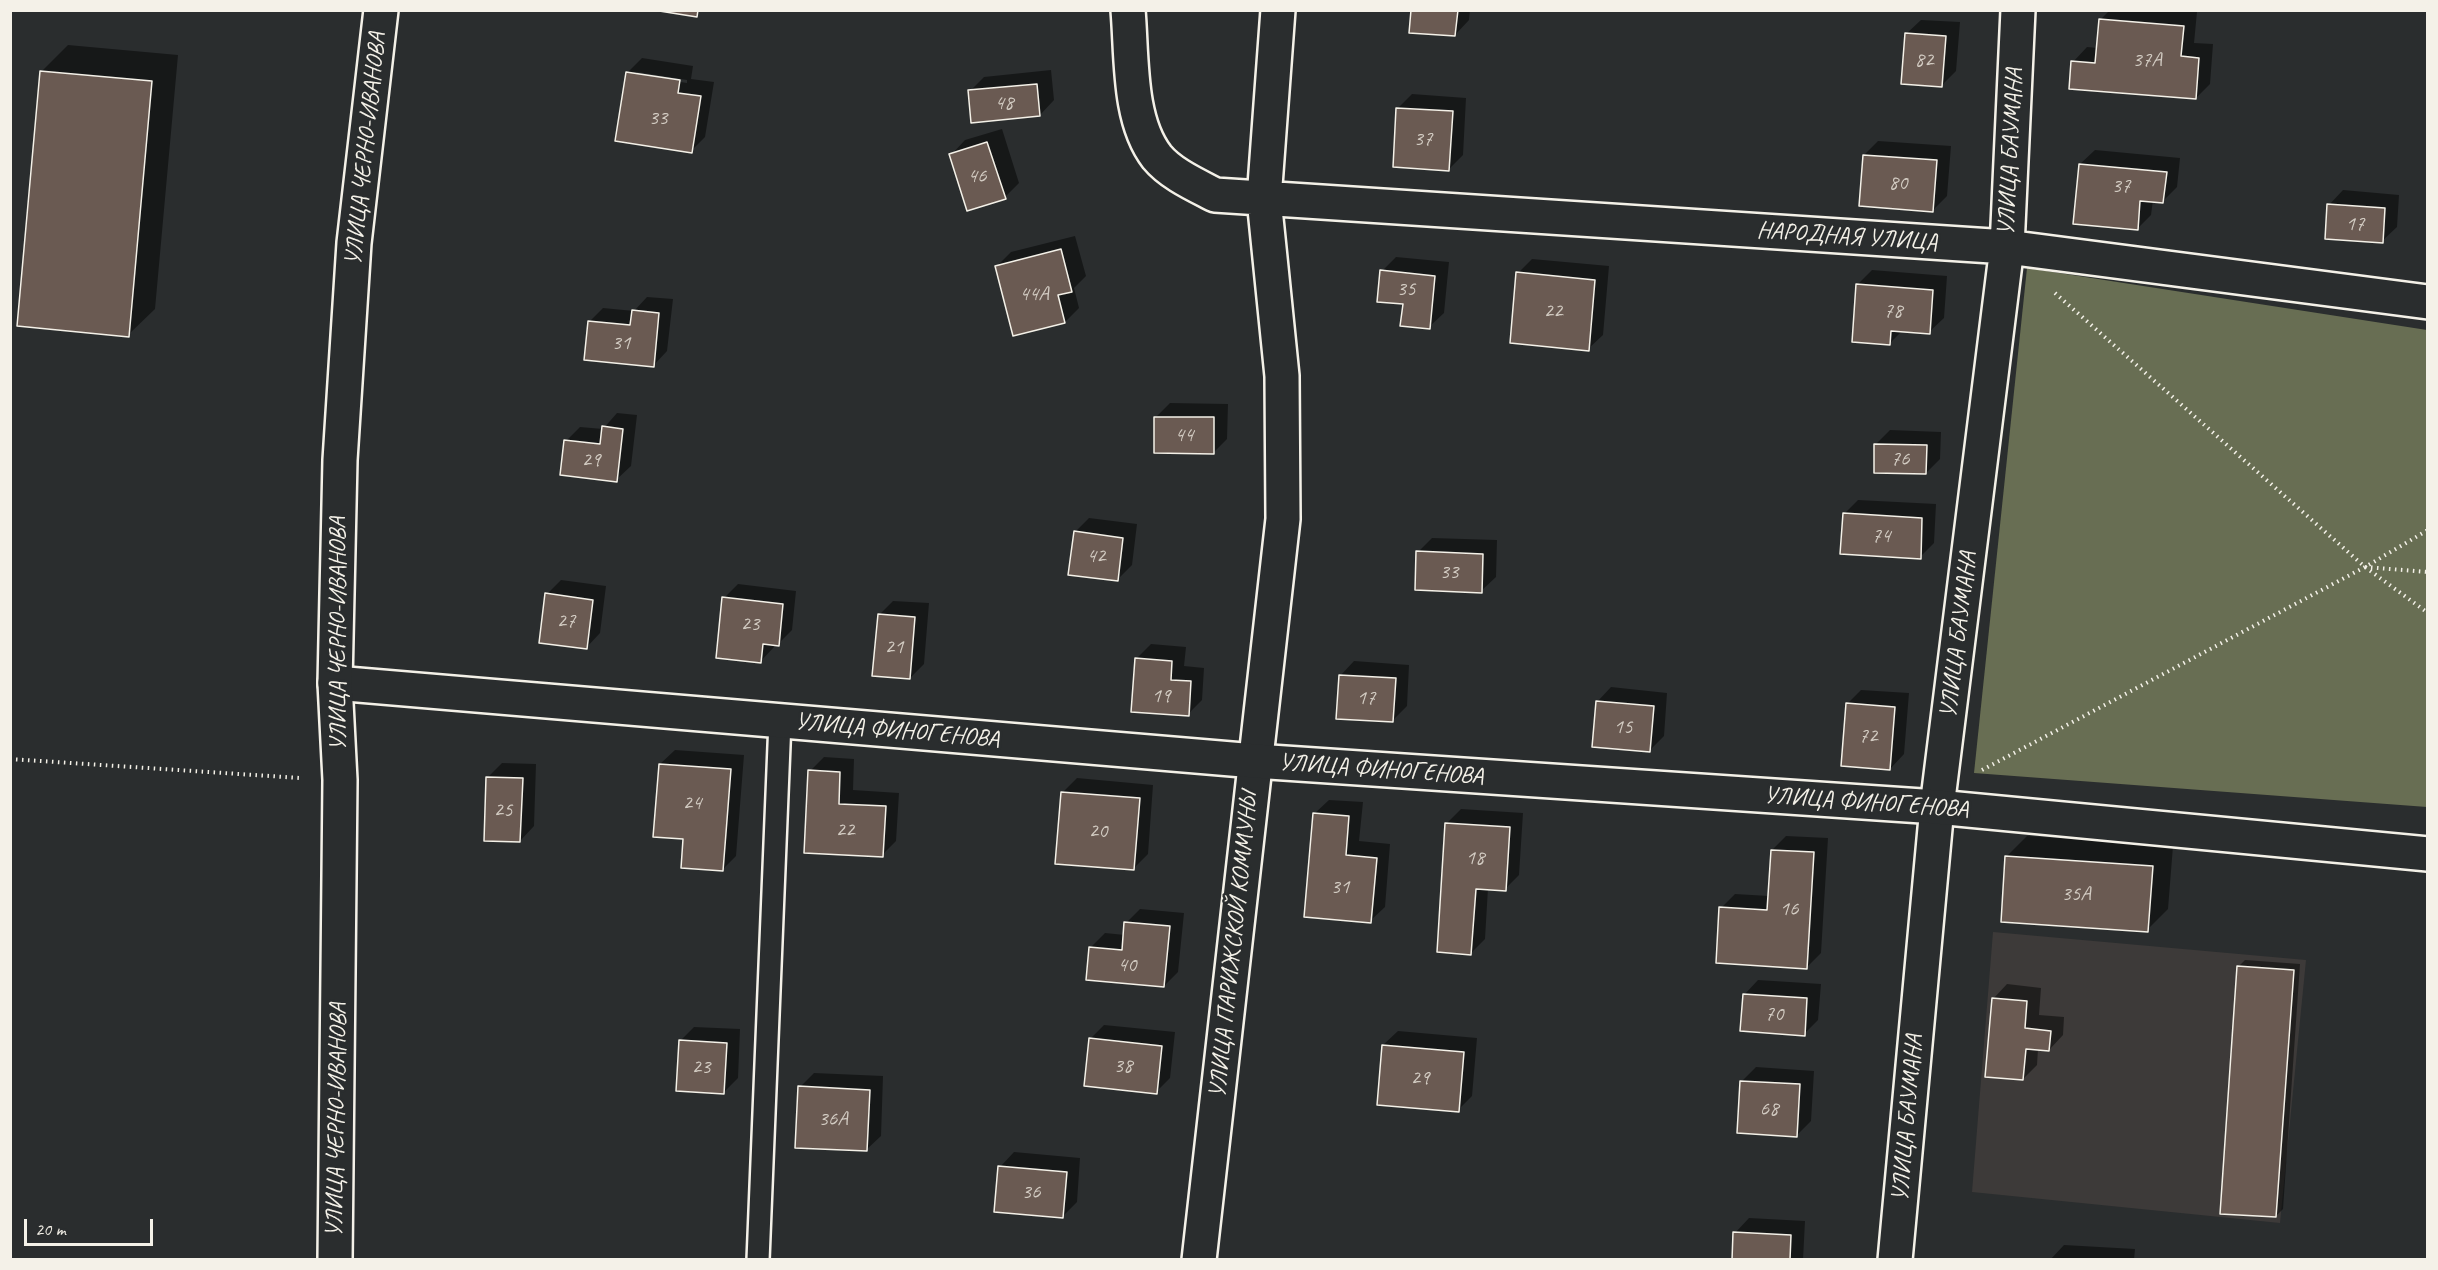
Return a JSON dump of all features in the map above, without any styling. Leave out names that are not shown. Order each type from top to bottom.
[{"type":"street","name":"УЛИЦА ЧЕРНО-ИВАНОВА","points":[[335,1260],[340,780],[335,684],[339,460],[354,243],[381,10]]},
{"type":"street","points":[[1128,10],[1136,108],[1146,140],[1158,158],[1184,178],[1215,195],[1264,199]]},
{"type":"street","name":"УЛИЦА ПАРИЖСКОЙ КОММУНЫ","points":[[1199,1260],[1283,519],[1282,376],[1264,199],[1278,10]]},
{"type":"street","name":"УЛИЦА БАУМАНА","points":[[1895,1260],[1939,794],[2007,247],[2018,10]]},
{"type":"street","name":"НАРОДНАЯ УЛИЦА","points":[[1264,199],[2007,247],[2427,302]]},
{"type":"street","name":"УЛИЦА ФИНОГЕНОВА","points":[[335,684],[1255,761],[1939,794],[2427,854]]},
{"type":"lane","points":[[758,1260],[780,721]]},
{"type":"path","points":[[2054,292],[2365,567],[2427,613]]},
{"type":"path","points":[[1939,794],[1974,773],[2365,567],[2427,530]]},
{"type":"path","points":[[2365,567],[2427,572]]},
{"type":"path","points":[[10,759],[340,780]]},
{"type":"shaded area","points":[[1993,932],[2306,960],[2280,1223],[1972,1192]]},
{"type":"green space","points":[[2027,268],[2427,330],[2427,807],[1974,773]]},
{"type":"building","points":[[653,10],[698,10],[697,17]]},
{"type":"building","points":[[1411,10],[1458,10],[1455,36],[1409,33]]},
{"type":"building","points":[[2099,19],[2184,26],[2181,56],[2199,58],[2196,99],[2069,89],[2071,61],[2095,63]]},
{"type":"building","points":[[1905,33],[1946,36],[1942,87],[1901,84]]},
{"type":"building","points":[[40,71],[152,81],[129,337],[17,326]]},
{"type":"building","points":[[626,72],[680,80],[678,93],[701,96],[692,153],[615,141]]},
{"type":"building","points":[[1037,84],[1040,116],[971,123],[968,90]]},
{"type":"building","points":[[1396,108],[1453,111],[1449,171],[1393,167]]},
{"type":"building","points":[[987,142],[1006,199],[967,211],[949,154]]},
{"type":"building","points":[[1863,155],[1937,160],[1933,212],[1859,206]]},
{"type":"building","points":[[2079,164],[2167,172],[2163,203],[2140,201],[2138,230],[2073,224]]},
{"type":"building","points":[[2327,204],[2385,208],[2383,243],[2325,239]]},
{"type":"building","points":[[1061,249],[1072,292],[1058,295],[1065,323],[1013,336],[995,266]]},
{"type":"building","points":[[1380,270],[1435,276],[1430,329],[1400,326],[1403,304],[1377,302]]},
{"type":"building","points":[[1516,272],[1595,280],[1589,351],[1510,343]]},
{"type":"building","points":[[1856,284],[1933,290],[1930,334],[1891,331],[1890,345],[1852,342]]},
{"type":"building","points":[[632,310],[659,313],[654,367],[584,360],[588,321],[630,325]]},
{"type":"building","points":[[1154,417],[1214,417],[1214,454],[1154,453]]},
{"type":"building","points":[[602,426],[623,429],[617,482],[560,475],[564,440],[600,444]]},
{"type":"building","points":[[1874,444],[1927,445],[1926,474],[1874,473]]},
{"type":"building","points":[[1843,513],[1922,518],[1921,559],[1840,554]]},
{"type":"building","points":[[1074,531],[1123,538],[1118,581],[1068,575]]},
{"type":"building","points":[[1416,551],[1483,554],[1482,593],[1415,590]]},
{"type":"building","points":[[545,593],[593,600],[587,649],[539,643]]},
{"type":"building","points":[[722,597],[783,604],[779,646],[763,644],[761,663],[716,658]]},
{"type":"building","points":[[878,614],[915,617],[910,679],[872,676]]},
{"type":"building","points":[[1135,658],[1172,661],[1171,680],[1191,681],[1189,716],[1131,712]]},
{"type":"building","points":[[1339,675],[1396,678],[1393,722],[1336,719]]},
{"type":"building","points":[[1596,701],[1654,706],[1650,752],[1592,747]]},
{"type":"building","points":[[1846,703],[1895,707],[1890,770],[1841,766]]},
{"type":"building","points":[[659,764],[731,769],[723,871],[681,868],[683,839],[653,837]]},
{"type":"building","points":[[808,770],[840,772],[839,804],[886,806],[883,857],[804,853]]},
{"type":"building","points":[[486,777],[523,778],[520,842],[484,841]]},
{"type":"building","points":[[1061,792],[1140,798],[1134,870],[1055,864]]},
{"type":"building","points":[[1313,813],[1349,816],[1346,855],[1377,858],[1371,923],[1304,917]]},
{"type":"building","points":[[1445,823],[1510,827],[1506,891],[1476,889],[1471,955],[1437,952]]},
{"type":"building","points":[[1771,850],[1814,852],[1807,969],[1716,963],[1719,907],[1767,910]]},
{"type":"building","points":[[2005,856],[2153,866],[2148,932],[2001,922]]},
{"type":"building","points":[[1124,922],[1170,926],[1164,987],[1086,980],[1089,947],[1122,950]]},
{"type":"building","points":[[2237,966],[2294,970],[2276,1217],[2220,1214]]},
{"type":"building","points":[[1743,994],[1807,998],[1805,1036],[1740,1031]]},
{"type":"building","points":[[1992,998],[2027,1001],[2025,1028],[2051,1031],[2049,1051],[2026,1049],[2023,1080],[1985,1077]]},
{"type":"building","points":[[1089,1038],[1162,1046],[1157,1094],[1084,1086]]},
{"type":"building","points":[[679,1040],[727,1043],[724,1094],[676,1091]]},
{"type":"building","points":[[1382,1045],[1464,1052],[1459,1112],[1377,1105]]},
{"type":"building","points":[[1740,1081],[1800,1084],[1797,1137],[1737,1133]]},
{"type":"building","points":[[798,1086],[870,1090],[867,1151],[795,1148]]},
{"type":"building","points":[[998,1166],[1067,1172],[1063,1218],[994,1212]]},
{"type":"building","points":[[1733,1232],[1791,1235],[1790,1260],[1732,1260]]}]
